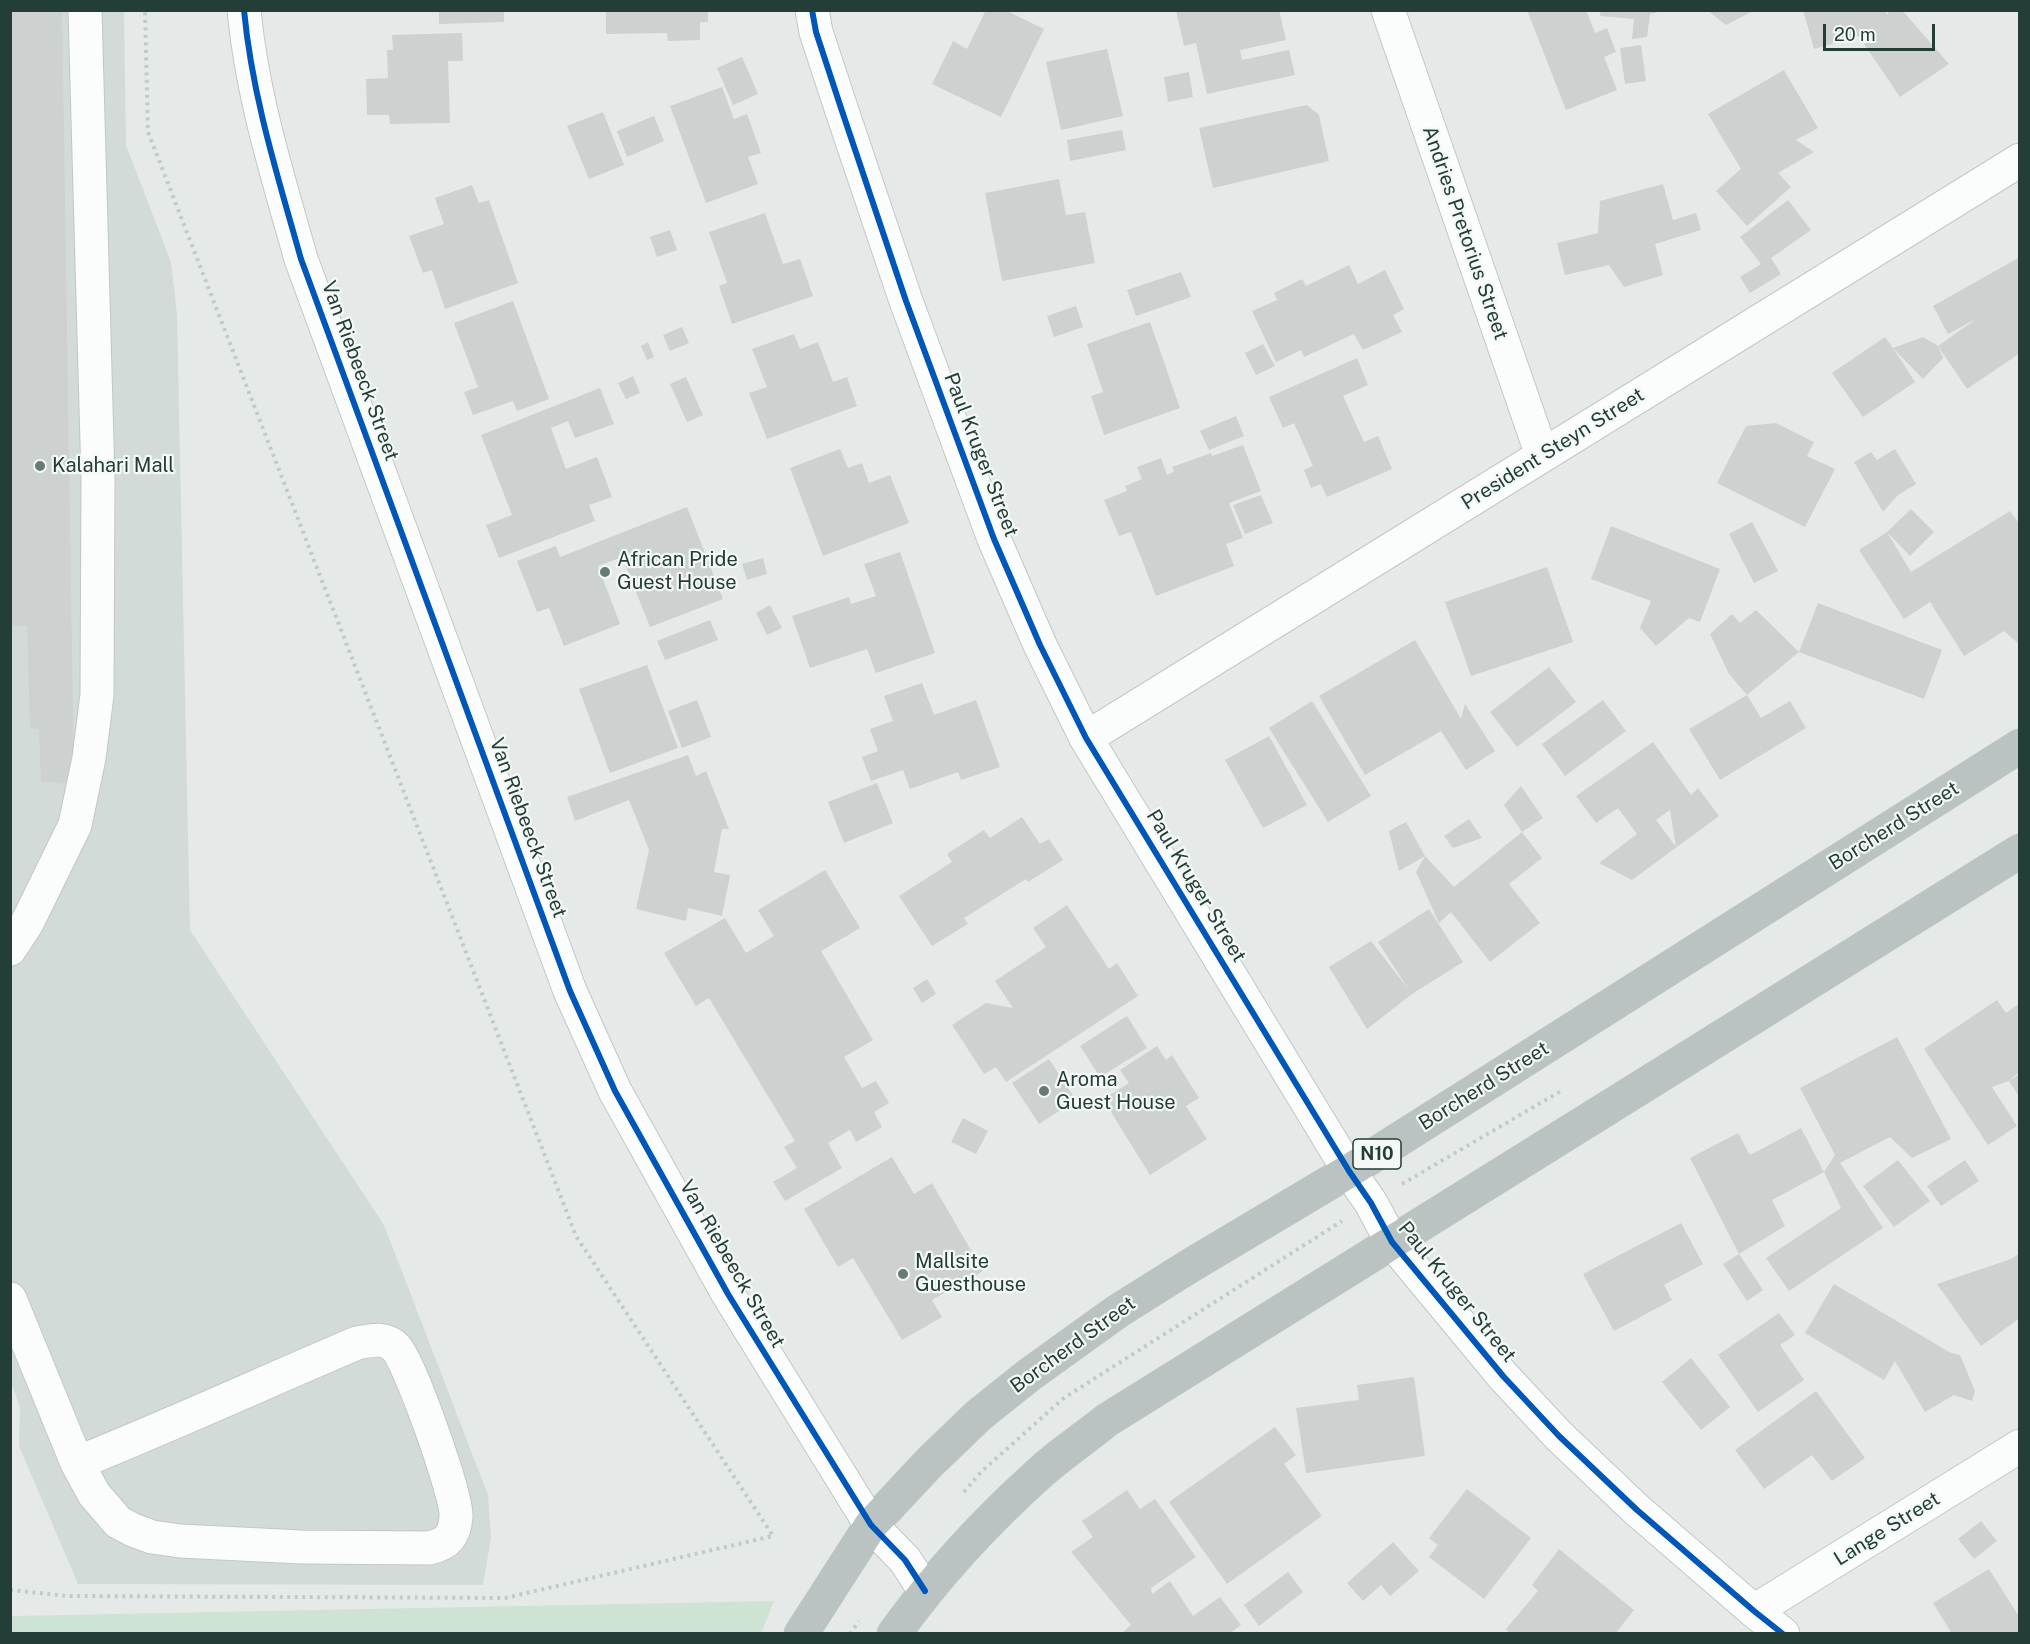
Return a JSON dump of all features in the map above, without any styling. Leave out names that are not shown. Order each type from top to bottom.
[{"type":"highway","name":"Borcherd Street","points":[[801,1634],[871,1525],[930,1462],[979,1415],[1029,1375],[1128,1305],[1349,1172],[2019,746]]},
{"type":"highway","points":[[894,1634],[925,1591],[1004,1507],[1044,1470],[1107,1420],[2019,851]]},
{"type":"street","points":[[10,949],[38,903],[75,825],[89,758],[97,695],[98,479],[85,10]]},
{"type":"street","name":"Van Riebeeck Street","points":[[244,10],[248,54],[266,136],[301,259],[570,992],[615,1091],[723,1284],[871,1525],[905,1560],[925,1591]]},
{"type":"street","name":"Paul Kruger Street","points":[[812,10],[816,32],[902,289],[994,539],[1040,645],[1086,738],[1349,1172],[1371,1203],[1392,1242],[1503,1376],[1559,1436],[1637,1510],[1783,1634]]},
{"type":"street","name":"Andries Pretorius Street","points":[[1388,10],[1542,455]]},
{"type":"street","name":"President Steyn Street","points":[[1086,738],[2019,160]]},
{"type":"street","points":[[10,1299],[77,1463],[94,1494],[118,1522],[152,1537],[180,1541],[301,1547],[429,1548],[442,1545],[449,1539],[454,1528],[456,1515],[451,1485],[410,1373],[395,1347],[386,1341],[373,1340],[357,1344],[217,1402],[160,1430],[77,1463]]},
{"type":"street","name":"Lange Street","points":[[1754,1611],[2019,1446]]},
{"type":"path","points":[[10,1590],[68,1596],[505,1598],[773,1536],[576,1236],[148,132],[145,10]]},
{"type":"shaded area","name":"Kalahari Mall","points":[[10,11],[124,11],[126,145],[171,262],[177,313],[190,930],[384,1225],[488,1495],[491,1538],[483,1585],[78,1584],[19,1446],[20,1407],[10,1380]]},
{"type":"green space","points":[[774,1601],[761,1634],[10,1633],[11,1616]]},
{"type":"building","name":"Kalahari Mall","points":[[10,10],[62,10],[74,783],[41,782],[39,729],[30,728],[27,626],[10,626]]},
{"type":"building","points":[[439,10],[504,10],[504,22],[439,24]]},
{"type":"building","points":[[606,10],[708,10],[708,22],[700,22],[700,40],[668,41],[667,33],[606,34]]},
{"type":"building","points":[[986,10],[1005,10],[1044,29],[1001,117],[932,84],[953,41],[967,49]]},
{"type":"building","points":[[1176,10],[1279,10],[1286,40],[1240,50],[1242,60],[1289,50],[1295,75],[1207,94],[1196,43],[1184,46]]},
{"type":"building","points":[[1527,10],[1586,10],[1595,33],[1607,28],[1616,52],[1604,57],[1617,90],[1566,110]]},
{"type":"building","points":[[1601,10],[1662,11],[1650,14],[1647,37],[1632,39],[1634,19],[1600,16]]},
{"type":"building","points":[[1707,10],[1755,10],[1726,25]]},
{"type":"building","points":[[1803,10],[1885,10],[1887,15],[1890,10],[1902,10],[1949,64],[1900,97],[1864,44],[1873,32],[1814,49]]},
{"type":"building","points":[[462,33],[463,61],[448,61],[450,123],[390,124],[389,115],[367,115],[366,79],[388,78],[387,50],[393,50],[392,35]]},
{"type":"building","points":[[1641,45],[1646,81],[1625,84],[1620,48]]},
{"type":"building","points":[[1107,49],[1123,116],[1061,130],[1046,62]]},
{"type":"building","points":[[742,57],[758,94],[733,105],[717,68]]},
{"type":"building","points":[[1784,70],[1818,128],[1796,140],[1814,152],[1778,173],[1791,187],[1747,226],[1716,191],[1741,169],[1708,114]]},
{"type":"building","points":[[1189,72],[1193,97],[1168,102],[1164,77]]},
{"type":"building","points":[[722,87],[734,119],[747,114],[761,153],[748,157],[758,184],[706,203],[670,106]]},
{"type":"building","points":[[1307,105],[1319,115],[1329,161],[1213,188],[1199,128]]},
{"type":"building","points":[[603,112],[624,165],[589,179],[567,126]]},
{"type":"building","points":[[654,116],[664,141],[627,157],[617,131]]},
{"type":"building","points":[[1122,130],[1126,150],[1070,161],[1067,140]]},
{"type":"building","points":[[1059,179],[1066,215],[1085,212],[1095,263],[1002,281],[985,193]]},
{"type":"building","points":[[1663,184],[1673,220],[1696,213],[1701,230],[1655,244],[1663,275],[1624,287],[1609,265],[1565,275],[1557,243],[1598,233],[1600,201]]},
{"type":"building","points":[[472,185],[479,203],[489,200],[518,283],[445,309],[432,270],[423,273],[409,236],[444,224],[435,198]]},
{"type":"building","points":[[1788,200],[1811,230],[1771,258],[1781,274],[1750,293],[1740,277],[1761,264],[1740,237]]},
{"type":"building","points":[[765,213],[783,264],[800,259],[813,296],[732,324],[719,286],[727,283],[709,232]]},
{"type":"building","points":[[670,230],[677,250],[657,257],[650,237]]},
{"type":"building","points":[[2020,257],[2020,353],[1967,389],[1938,346],[1976,319],[1948,334],[1933,306]]},
{"type":"building","points":[[1349,265],[1358,284],[1385,270],[1404,309],[1393,315],[1402,332],[1363,350],[1354,334],[1304,357],[1301,350],[1276,362],[1252,311],[1277,300],[1274,293],[1302,279],[1306,286]]},
{"type":"building","points":[[1181,272],[1191,297],[1136,316],[1127,290]]},
{"type":"building","points":[[513,301],[549,399],[517,411],[513,401],[473,415],[464,392],[478,387],[454,323]]},
{"type":"building","points":[[1076,306],[1083,327],[1054,337],[1047,316]]},
{"type":"building","points":[[1150,322],[1180,408],[1104,435],[1091,396],[1103,392],[1087,344]]},
{"type":"building","points":[[682,327],[689,343],[670,351],[663,335]]},
{"type":"building","points":[[794,334],[800,349],[818,342],[833,382],[847,377],[857,406],[767,439],[749,393],[767,387],[752,349]]},
{"type":"building","points":[[1885,337],[1915,382],[1863,417],[1832,373]]},
{"type":"building","points":[[1923,337],[1938,346],[1943,358],[1923,379],[1893,348]]},
{"type":"building","points":[[648,342],[654,357],[647,360],[641,346]]},
{"type":"building","points":[[1263,344],[1275,366],[1256,375],[1245,353]]},
{"type":"building","points":[[1357,358],[1368,385],[1343,396],[1364,442],[1378,436],[1392,469],[1327,497],[1321,484],[1311,488],[1304,470],[1313,466],[1294,423],[1283,428],[1269,397]]},
{"type":"building","points":[[633,376],[640,393],[626,399],[618,383]]},
{"type":"building","points":[[686,377],[703,415],[687,422],[670,384]]},
{"type":"building","points":[[600,388],[614,424],[575,438],[568,421],[551,428],[566,469],[597,457],[612,497],[589,505],[595,521],[499,558],[486,525],[512,515],[481,435]]},
{"type":"building","points":[[1236,416],[1244,436],[1209,450],[1200,431]]},
{"type":"building","points":[[1776,423],[1814,442],[1807,456],[1835,469],[1805,527],[1717,483],[1746,426]]},
{"type":"building","points":[[1243,445],[1261,491],[1229,503],[1243,538],[1226,544],[1234,566],[1156,596],[1131,532],[1119,536],[1104,500],[1127,491],[1125,486],[1142,479],[1137,467],[1161,458],[1167,475],[1174,472],[1172,467],[1211,453],[1212,456]]},
{"type":"building","points":[[840,449],[848,468],[862,463],[869,483],[890,475],[909,523],[823,556],[790,468]]},
{"type":"building","points":[[1895,449],[1916,484],[1898,495],[1883,512],[1854,462],[1871,452],[1877,460]]},
{"type":"building","points":[[1261,495],[1273,523],[1245,534],[1233,505]]},
{"type":"building","points":[[687,507],[723,599],[650,627],[622,557],[598,566],[620,624],[564,646],[549,608],[537,612],[517,561],[556,546],[560,557]]},
{"type":"building","points":[[1911,509],[1934,532],[1910,556],[1887,532]]},
{"type":"building","points":[[2010,511],[2020,525],[2020,645],[2004,631],[1964,656],[1930,602],[1904,619],[1859,550],[1887,532],[1911,572]]},
{"type":"building","points":[[1752,522],[1778,571],[1754,583],[1729,534]]},
{"type":"building","points":[[1611,526],[1720,569],[1700,622],[1689,618],[1656,646],[1640,628],[1651,601],[1591,579]]},
{"type":"building","points":[[900,552],[935,653],[876,673],[867,649],[810,668],[792,616],[849,597],[851,604],[876,596],[864,564]]},
{"type":"building","points":[[763,558],[767,574],[747,580],[742,564]]},
{"type":"building","points":[[1547,567],[1573,642],[1471,676],[1445,602]]},
{"type":"building","points":[[1818,603],[1942,650],[1924,699],[1799,652]]},
{"type":"building","points":[[770,605],[782,628],[767,635],[756,613]]},
{"type":"building","points":[[1756,610],[1799,652],[1747,695],[1729,674],[1710,634],[1732,614],[1740,623]]},
{"type":"building","points":[[710,620],[718,640],[665,660],[657,641]]},
{"type":"building","points":[[1415,640],[1461,719],[1465,704],[1495,751],[1466,770],[1441,731],[1365,775],[1319,696]]},
{"type":"building","points":[[647,665],[678,748],[610,773],[579,689]]},
{"type":"building","points":[[1549,667],[1576,702],[1517,747],[1490,712]]},
{"type":"building","points":[[922,683],[934,715],[976,700],[1000,767],[961,780],[958,772],[910,789],[903,770],[871,781],[862,757],[878,751],[870,729],[893,721],[884,696]]},
{"type":"building","points":[[1747,695],[1761,718],[1790,701],[1806,728],[1720,780],[1689,729]]},
{"type":"building","points":[[697,700],[711,737],[682,748],[668,711]]},
{"type":"building","points":[[1603,700],[1626,731],[1565,776],[1542,744]]},
{"type":"building","points":[[1312,701],[1371,796],[1328,822],[1269,728]]},
{"type":"building","points":[[1269,736],[1307,805],[1263,828],[1225,760]]},
{"type":"building","points":[[1653,742],[1691,795],[1698,788],[1719,816],[1632,880],[1599,863],[1637,834],[1618,808],[1596,823],[1576,796]],"holes":[[[1670,810],[1676,847],[1656,820]]]},
{"type":"building","points":[[688,755],[696,776],[706,771],[729,829],[722,829],[714,872],[730,875],[722,916],[688,908],[686,921],[636,909],[649,850],[629,800],[575,821],[567,797]]},
{"type":"building","points":[[877,783],[893,823],[844,843],[828,802]]},
{"type":"building","points":[[1521,786],[1543,818],[1522,832],[1504,805]]},
{"type":"building","points":[[1022,817],[1040,844],[1049,839],[1063,860],[1028,882],[1026,879],[964,918],[968,924],[932,946],[899,896],[952,862],[947,854],[984,830],[990,838]]},
{"type":"building","points":[[1469,819],[1482,838],[1453,848],[1444,836]]},
{"type":"building","points":[[1406,822],[1425,856],[1399,871],[1389,831]]},
{"type":"building","points":[[1522,832],[1542,858],[1509,884],[1540,923],[1490,962],[1451,912],[1439,923],[1416,872],[1425,856],[1454,887]]},
{"type":"building","points":[[825,870],[860,928],[821,951],[873,1040],[844,1057],[862,1088],[876,1081],[889,1103],[874,1112],[882,1127],[856,1142],[850,1130],[828,1143],[842,1168],[785,1201],[773,1182],[797,1168],[784,1147],[795,1141],[709,998],[696,1006],[664,953],[725,918],[746,953],[774,936],[758,910]]},
{"type":"building","points":[[1067,905],[1109,969],[1117,963],[1138,996],[1006,1082],[996,1067],[984,1074],[952,1025],[986,1003],[1013,1008],[995,981],[1046,947],[1033,928]]},
{"type":"building","points":[[1429,909],[1463,962],[1412,994],[1367,1029],[1329,967],[1371,941],[1409,990],[1378,942]]},
{"type":"building","points":[[927,979],[936,994],[922,1003],[913,988]]},
{"type":"building","points":[[1997,1000],[2006,1013],[2020,1003],[2020,1071],[2009,1081],[1992,1087],[2017,1126],[1988,1145],[1924,1049]]},
{"type":"building","points":[[1127,1016],[1147,1048],[1100,1077],[1080,1046]]},
{"type":"building","points":[[1897,1037],[1951,1139],[1912,1158],[1890,1137],[1840,1163],[1883,1228],[1789,1291],[1766,1258],[1841,1208],[1824,1172],[1835,1155],[1800,1088]]},
{"type":"building","points":[[1157,1046],[1166,1060],[1172,1055],[1199,1098],[1186,1106],[1207,1139],[1150,1175],[1103,1099],[1129,1083],[1120,1070]]},
{"type":"building","name":"Aroma Guest House","points":[[1049,1059],[1076,1100],[1039,1124],[1012,1083]]},
{"type":"building","points":[[2020,1074],[2020,1098],[2009,1081]]},
{"type":"building","points":[[963,1118],[988,1131],[976,1154],[951,1142]]},
{"type":"building","points":[[1801,1128],[1824,1172],[1772,1200],[1785,1226],[1739,1254],[1690,1158],[1738,1133],[1750,1155]]},
{"type":"building","points":[[892,1157],[914,1194],[932,1183],[983,1271],[932,1300],[942,1317],[902,1340],[853,1258],[838,1267],[804,1209]]},
{"type":"building","points":[[1898,1160],[1930,1201],[1894,1227],[1863,1186]]},
{"type":"building","points":[[1965,1160],[1979,1181],[1941,1206],[1927,1186]]},
{"type":"building","points":[[1681,1223],[1703,1264],[1664,1285],[1672,1300],[1614,1331],[1583,1274]]},
{"type":"building","points":[[2020,1253],[2020,1318],[1981,1346],[1937,1284],[2011,1259]]},
{"type":"building","points":[[1739,1254],[1763,1290],[1747,1301],[1723,1264]]},
{"type":"building","points":[[1834,1284],[1951,1353],[1960,1355],[1975,1391],[1972,1401],[1954,1395],[1925,1412],[1895,1361],[1884,1380],[1805,1333]]},
{"type":"building","points":[[1779,1313],[1795,1335],[1780,1345],[1804,1380],[1758,1412],[1718,1355]]},
{"type":"building","points":[[1691,1358],[1730,1407],[1701,1430],[1662,1382]]},
{"type":"building","points":[[1414,1377],[1425,1456],[1306,1473],[1296,1408],[1359,1400],[1357,1385]]},
{"type":"building","points":[[1816,1391],[1865,1458],[1832,1481],[1812,1455],[1764,1489],[1735,1450]]},
{"type":"building","points":[[1275,1427],[1296,1455],[1284,1464],[1322,1516],[1227,1584],[1169,1502]]},
{"type":"building","points":[[1467,1489],[1531,1538],[1484,1599],[1429,1557],[1438,1545],[1429,1538]]},
{"type":"building","points":[[1127,1490],[1140,1509],[1155,1499],[1196,1557],[1151,1588],[1152,1594],[1170,1581],[1193,1616],[1220,1597],[1241,1625],[1229,1634],[1121,1634],[1131,1625],[1071,1552],[1093,1537],[1082,1521]]},
{"type":"building","points":[[1981,1521],[1997,1541],[1974,1559],[1958,1539]]},
{"type":"building","points":[[1393,1542],[1419,1571],[1390,1596],[1381,1585],[1363,1601],[1347,1583]]},
{"type":"building","points":[[1559,1549],[1634,1610],[1615,1634],[1511,1634],[1506,1629],[1538,1591],[1532,1585]]},
{"type":"building","points":[[1989,1569],[2020,1618],[2020,1634],[1952,1634],[1933,1603]]},
{"type":"building","points":[[1288,1572],[1303,1592],[1259,1626],[1244,1605]]},
{"type":"cycle path","points":[[244,10],[259,105],[301,259],[570,991],[615,1091],[728,1294],[871,1525],[905,1560],[925,1591]]},
{"type":"cycle path","points":[[812,10],[816,32],[906,301],[994,539],[1040,645],[1086,738],[1349,1171],[1371,1203],[1392,1242],[1503,1376],[1559,1436],[1637,1510],[1783,1634]]},
{"type":"place","name":"Kalahari Mall","points":[[40,466]]},
{"type":"place","name":"African Pride Guest House","points":[[605,572]]},
{"type":"place","name":"Aroma Guest House","points":[[1044,1091]]},
{"type":"place","name":"Mallsite Guesthouse","points":[[903,1274]]}]
